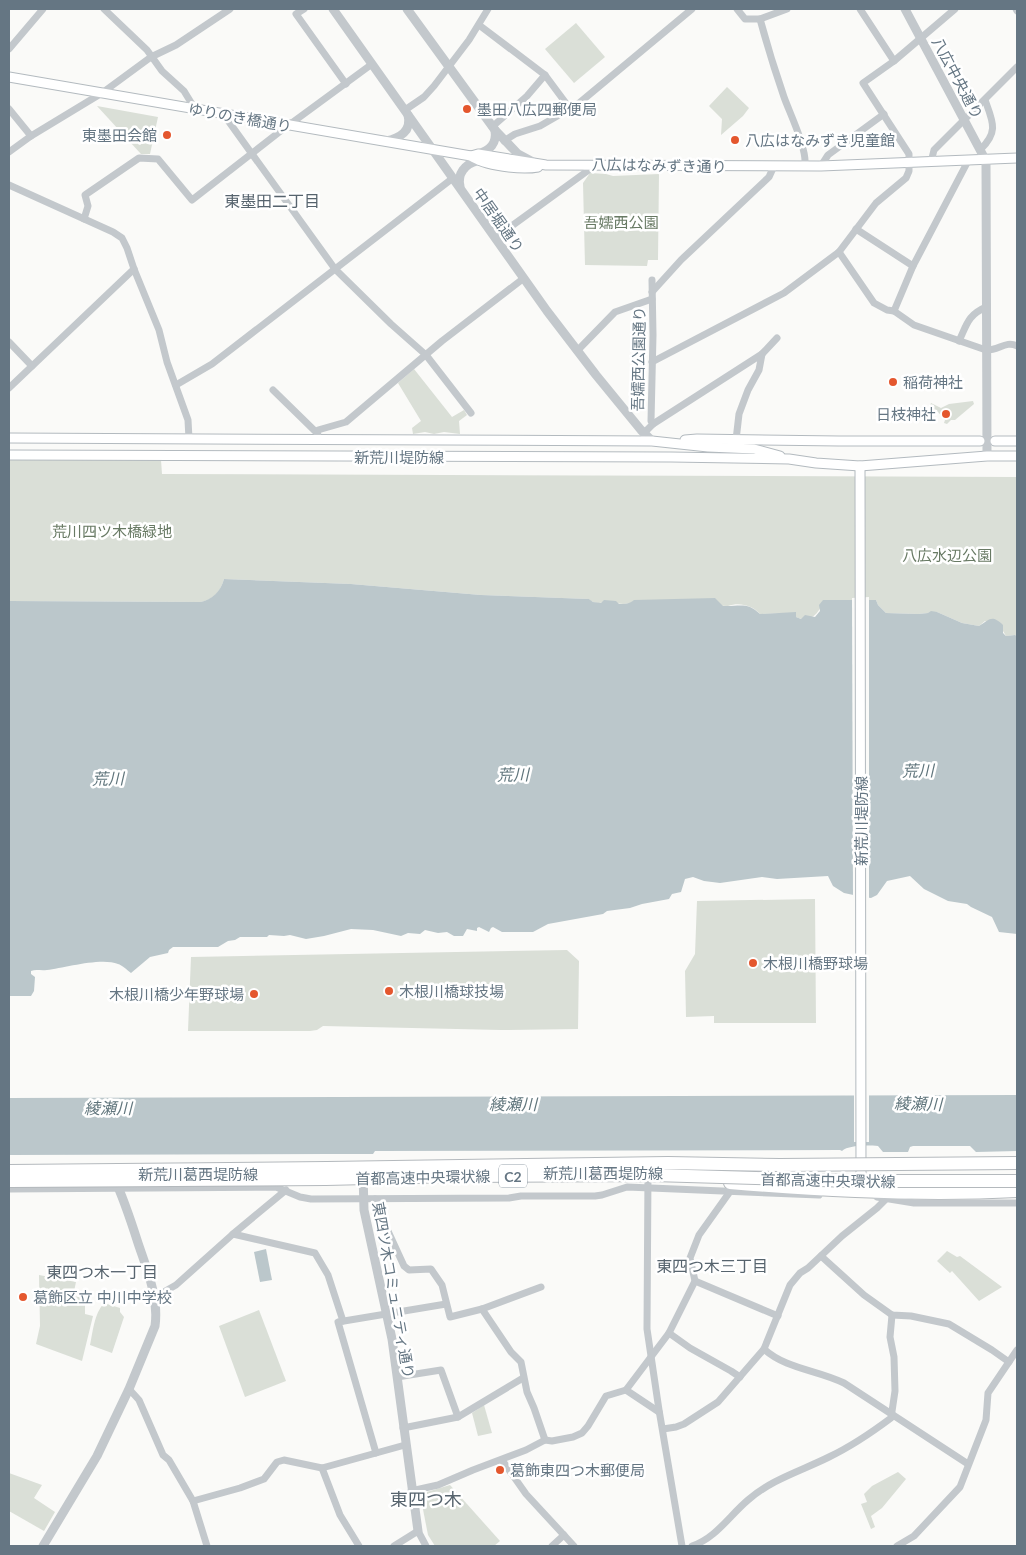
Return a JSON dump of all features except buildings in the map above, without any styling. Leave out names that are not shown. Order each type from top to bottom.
[{"type":"highway","name":"首都高速中央環状線","points":[[9,1170],[668,1163],[780,1165],[1017,1163]]},
{"type":"highway","points":[[780,1165],[1017,1170]]},
{"type":"highway","name":"首都高速中央環状線","points":[[9,1181],[650,1174],[835,1180],[1017,1180]]},
{"type":"highway","points":[[650,1174],[783,1188],[963,1194],[1017,1191]]},
{"type":"main road","name":"ゆりのき橋通り","points":[[9,77],[475,157],[546,165]]},
{"type":"main road","points":[[986,161],[1017,158]]},
{"type":"main road","name":"八広はなみずき通り","points":[[546,165],[821,166],[986,161]]},
{"type":"main road","name":"新荒川堤防線","points":[[9,438],[189,439],[317,436],[652,441],[754,449],[788,459]]},
{"type":"main road","name":"新荒川堤防線","points":[[670,443],[697,439],[980,441]]},
{"type":"main road","points":[[995,441],[1017,441]]},
{"type":"main road","name":"新荒川堤防線","points":[[9,455],[671,457],[788,459],[860,466],[987,456],[1017,456]]},
{"type":"main road","name":"新荒川堤防線","points":[[860,466],[861,1176]]},
{"type":"main road","name":"新荒川葛西堤防線","points":[[9,1176],[363,1173],[736,1174],[995,1178],[1017,1180]]},
{"type":"street","points":[[9,49],[43,9]]},
{"type":"street","points":[[104,9],[152,57],[162,71],[184,91],[195,109]]},
{"type":"street","points":[[9,152],[31,136],[102,93],[152,57],[176,45],[230,9]]},
{"type":"street","points":[[304,9],[296,14],[346,84]]},
{"type":"street","name":"中居堀通り","points":[[333,9],[577,351],[652,441]]},
{"type":"street","name":"八広はなみずき通り","points":[[407,9],[493,129],[504,141],[525,158],[546,165]]},
{"type":"street","points":[[386,142],[403,135],[409,125],[406,112],[424,97],[449,66],[488,9]]},
{"type":"street","points":[[504,141],[515,134],[540,126],[570,110],[692,9]]},
{"type":"street","points":[[737,9],[745,20],[760,19],[787,9]]},
{"type":"street","points":[[860,9],[894,61]]},
{"type":"street","name":"八広中央通り","points":[[905,9],[986,161]]},
{"type":"street","points":[[652,362],[784,293],[839,252],[876,203],[906,178],[909,171],[909,154],[863,83],[894,61],[955,9]]},
{"type":"street","points":[[760,19],[779,83],[795,122],[806,159],[805,166]]},
{"type":"street","points":[[479,24],[545,74],[570,110]]},
{"type":"street","points":[[84,219],[88,206],[85,195],[139,158],[158,159],[192,200],[372,64]]},
{"type":"street","points":[[931,162],[934,150],[1017,67]]},
{"type":"street","points":[[461,189],[459,183],[460,174],[475,157],[492,147],[496,138],[493,129],[527,96],[545,74]]},
{"type":"street","points":[[980,150],[988,142],[993,130],[993,123],[985,100]]},
{"type":"street","points":[[9,109],[31,136]]},
{"type":"street","points":[[821,166],[828,155],[884,114]]},
{"type":"street","points":[[224,115],[335,269],[391,324],[426,355],[471,413]]},
{"type":"street","points":[[894,311],[913,266],[968,161]]},
{"type":"street","points":[[986,161],[987,456]]},
{"type":"street","points":[[495,238],[597,164]]},
{"type":"street","points":[[577,351],[615,312],[652,295],[681,260],[769,177],[774,166]]},
{"type":"street","points":[[176,385],[212,364],[453,178]]},
{"type":"street","points":[[9,185],[113,232],[122,238],[159,330],[167,362],[188,420],[189,439]]},
{"type":"street","points":[[856,229],[913,266]]},
{"type":"street","points":[[839,252],[874,303],[887,310],[894,311],[914,325],[986,350],[993,350],[1008,344],[1017,346]]},
{"type":"street","points":[[9,388],[134,269]]},
{"type":"street","points":[[317,436],[318,430],[346,422],[426,355],[524,278]]},
{"type":"street","name":"吾嬬西公園通り","points":[[644,433],[653,424],[651,420],[652,280]]},
{"type":"street","points":[[959,341],[971,317],[975,312],[986,307]]},
{"type":"street","points":[[653,424],[762,354],[777,338]]},
{"type":"street","points":[[9,342],[32,366]]},
{"type":"street","points":[[736,440],[739,414],[748,390],[759,370],[762,354]]},
{"type":"street","points":[[273,390],[317,436]]},
{"type":"street","name":"東四ツ木コミュニティ通り","points":[[363,1173],[363,1199],[372,1251],[392,1339],[411,1491],[418,1531]]},
{"type":"street","points":[[155,1297],[176,1285],[233,1234],[289,1192],[290,1174]]},
{"type":"street","points":[[650,1174],[648,1188],[648,1329],[659,1412],[682,1546]]},
{"type":"street","points":[[43,1546],[93,1463],[129,1389],[155,1326],[155,1297],[113,1175]]},
{"type":"street","points":[[9,1189],[276,1187],[311,1199],[375,1199],[602,1196],[627,1187],[730,1193],[886,1198],[914,1203],[1017,1203]]},
{"type":"street","points":[[411,1491],[438,1485],[502,1460],[545,1440],[559,1440],[582,1433],[606,1396],[626,1390],[669,1333],[695,1281],[690,1258],[699,1236],[730,1193]]},
{"type":"street","points":[[663,1429],[684,1424],[718,1402],[764,1349],[790,1285],[800,1273],[877,1208],[886,1198]]},
{"type":"street","points":[[375,1199],[404,1266],[409,1270],[431,1269],[442,1285],[450,1317],[482,1309],[541,1288]]},
{"type":"street","points":[[233,1234],[315,1253],[328,1275],[343,1321]]},
{"type":"street","points":[[821,1256],[864,1295],[892,1315],[911,1316],[949,1324],[1009,1362]]},
{"type":"street","points":[[695,1281],[778,1316]]},
{"type":"street","points":[[376,1453],[338,1322],[446,1304]]},
{"type":"street","points":[[482,1309],[511,1352],[521,1362],[526,1392],[534,1408],[545,1440]]},
{"type":"street","points":[[692,1546],[700,1544],[714,1533],[748,1500],[774,1480],[862,1440],[891,1418],[895,1390],[894,1357],[890,1337],[892,1315]]},
{"type":"street","points":[[669,1333],[690,1348],[740,1377]]},
{"type":"street","points":[[764,1349],[774,1359],[844,1383],[968,1464]]},
{"type":"street","points":[[897,1546],[914,1536],[960,1487],[986,1420],[988,1393],[1017,1350]]},
{"type":"street","points":[[397,1377],[441,1370],[458,1417]]},
{"type":"street","points":[[403,1428],[458,1417],[523,1378]]},
{"type":"street","points":[[129,1389],[139,1400],[163,1456],[169,1460],[193,1501],[206,1546]]},
{"type":"street","points":[[626,1390],[659,1412]]},
{"type":"street","points":[[193,1501],[264,1479],[277,1462],[284,1460],[322,1468],[405,1445]]},
{"type":"street","points":[[502,1460],[526,1494],[574,1546]]},
{"type":"street","points":[[322,1468],[340,1516],[359,1546]]},
{"type":"street","points":[[394,1546],[418,1531],[426,1546]]},
{"type":"street","points":[[552,1546],[564,1535]]},
{"type":"green space","points":[[576,23],[605,57],[574,83],[545,49]]},
{"type":"green space","points":[[727,87],[749,108],[743,116],[721,135],[722,119],[709,106]]},
{"type":"green space","points":[[97,106],[158,117],[150,154],[141,154]]},
{"type":"green space","name":"吾嬬西公園","points":[[590,173],[613,176],[659,174],[658,260],[648,260],[647,266],[585,265],[583,183]]},
{"type":"green space","points":[[414,369],[452,417],[464,410],[467,415],[459,421],[460,434],[425,432],[413,434],[412,428],[421,421],[398,383]]},
{"type":"green space","points":[[973,401],[974,404],[955,420],[951,420],[947,424],[944,423],[945,420],[938,412],[929,408],[931,403],[941,408],[949,404]]},
{"type":"green space","name":"荒川四ツ木橋緑地","points":[[9,459],[161,460],[162,474],[1017,477],[1017,636],[1006,636],[1003,631],[985,621],[979,626],[962,623],[937,612],[918,614],[886,613],[876,600],[824,600],[814,616],[801,619],[796,617],[796,613],[760,614],[753,608],[741,604],[728,606],[598,603],[589,599],[481,595],[351,584],[224,579],[216,594],[200,602],[9,601]]},
{"type":"green space","name":"木根川橋野球場","points":[[815,899],[816,1023],[714,1023],[714,1016],[686,1017],[685,971],[695,954],[697,901]]},
{"type":"green space","points":[[567,950],[579,961],[578,1029],[501,1030],[323,1026],[317,1030],[310,1031],[188,1031],[191,957]]},
{"type":"green space","points":[[947,1251],[957,1257],[960,1256],[1002,1287],[979,1301],[952,1271],[950,1273],[937,1261]]},
{"type":"green space","points":[[39,1275],[76,1282],[73,1296],[85,1298],[85,1314],[93,1316],[82,1361],[36,1344],[40,1326]]},
{"type":"green space","points":[[104,1303],[120,1308],[120,1312],[124,1317],[112,1353],[90,1345],[96,1317]]},
{"type":"green space","points":[[259,1310],[286,1381],[245,1397],[219,1326]]},
{"type":"green space","points":[[484,1405],[492,1433],[478,1436],[472,1413]]},
{"type":"green space","points":[[898,1472],[906,1479],[882,1508],[871,1516],[875,1527],[871,1529],[861,1504],[867,1502],[864,1494],[872,1486]]},
{"type":"green space","points":[[9,1473],[42,1485],[34,1498],[55,1512],[44,1531],[9,1511]]},
{"type":"green space","points":[[450,1485],[500,1541],[494,1546],[435,1546],[428,1535],[420,1494]]},
{"type":"water","name":"荒川","points":[[224,579],[351,584],[481,595],[589,599],[593,602],[601,603],[604,600],[616,601],[619,604],[629,603],[634,600],[715,598],[723,606],[747,606],[760,614],[796,612],[796,617],[801,619],[805,615],[815,617],[820,611],[819,605],[823,600],[876,600],[886,613],[918,614],[931,611],[962,623],[979,626],[991,619],[996,620],[1003,625],[1003,633],[1006,636],[1017,636],[1017,934],[999,932],[992,917],[967,904],[948,901],[924,889],[910,876],[887,881],[877,895],[871,898],[844,893],[833,886],[828,876],[777,879],[762,877],[720,883],[704,881],[693,877],[685,879],[681,892],[672,894],[669,899],[548,924],[533,932],[502,932],[493,927],[489,932],[479,927],[477,931],[467,929],[463,936],[425,930],[420,934],[408,933],[401,936],[373,930],[351,929],[306,939],[290,935],[240,937],[218,947],[173,947],[168,953],[150,957],[131,973],[123,966],[111,962],[33,970],[31,974],[35,977],[34,991],[31,996],[9,996],[9,601],[200,602],[215,594],[221,587]]},
{"type":"water","name":"綾瀬川","points":[[1017,1095],[1017,1151],[976,1152],[970,1146],[913,1146],[910,1147],[908,1152],[883,1152],[878,1146],[869,1146],[853,1147],[842,1151],[375,1151],[373,1154],[9,1155],[9,1098]]},
{"type":"water","points":[[266,1249],[272,1280],[260,1282],[254,1252]]},
{"type":"pier","points":[[869,597],[869,900],[853,898],[852,598]]},
{"type":"pier","points":[[854,1093],[869,1093],[869,1142],[854,1142]]},
{"type":"place","name":"墨田八広四郵便局","points":[[467,109]]},
{"type":"place","name":"東墨田会館","points":[[167,135]]},
{"type":"place","name":"八広はなみずき児童館","points":[[735,140]]},
{"type":"place","name":"稲荷神社","points":[[893,382]]},
{"type":"place","name":"日枝神社","points":[[946,414]]},
{"type":"place","name":"木根川橋野球場","points":[[753,963]]},
{"type":"place","name":"木根川橋球技場","points":[[389,991]]},
{"type":"place","name":"木根川橋少年野球場","points":[[254,994]]},
{"type":"place","name":"葛飾区立 中川中学校","points":[[23,1297]]},
{"type":"place","name":"葛飾東四つ木郵便局","points":[[500,1470]]},
{"type":"district","name":"東墨田二丁目","points":[[272,200]]},
{"type":"district","name":"東四つ木三丁目","points":[[712,1265]]},
{"type":"district","name":"東四つ木一丁目","points":[[102,1271]]},
{"type":"district","name":"東四つ木","points":[[426,1499]]},
{"type":"park label","name":"八広水辺公園","points":[[947,555]]}]
